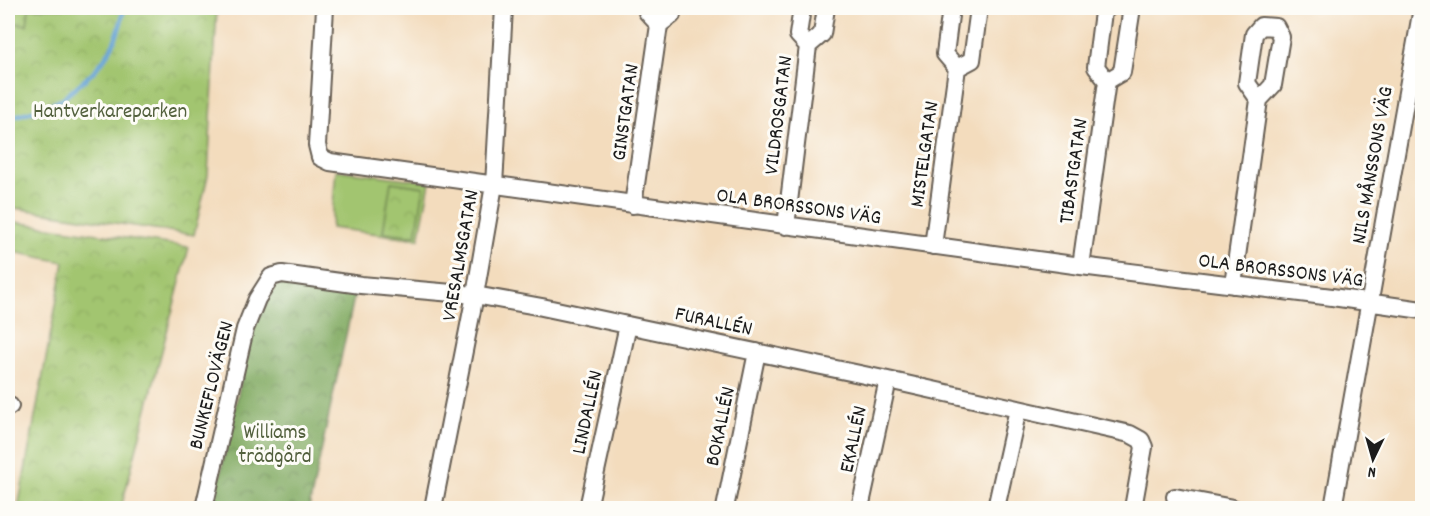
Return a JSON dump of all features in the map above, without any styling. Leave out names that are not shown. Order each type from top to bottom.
[{"type":"street","name":"OLA BRORSSONS VÄG","points":[[325,8],[317,145],[320,157],[330,162],[933,246],[1422,310]]},
{"type":"street","name":"VRESALMSGATAN","points":[[433,508],[494,185],[504,8]]},
{"type":"street","points":[[648,8],[647,12],[658,25],[672,15],[673,8]]},
{"type":"street","name":"VILDROSGATAN","points":[[802,8],[798,35],[808,46]]},
{"type":"street","name":"VILDROSGATAN","points":[[786,226],[808,46],[822,34],[826,8]]},
{"type":"street","points":[[951,8],[945,54],[957,69],[972,60],[979,8]]},
{"type":"street","name":"TIBASTGATAN","points":[[1081,266],[1107,81],[1096,67],[1103,12],[1108,8]]},
{"type":"street","points":[[1107,81],[1122,72],[1131,14],[1127,8]]},
{"type":"street","name":"NILS MÅNSSONS VÄG","points":[[1333,508],[1422,8]]},
{"type":"street","name":"GINSTGATAN","points":[[633,205],[658,25]]},
{"type":"street","name":"MISTELGATAN","points":[[933,246],[957,69]]},
{"type":"street","points":[[1233,285],[1259,100]]},
{"type":"street","name":"FURALLÉN","points":[[271,278],[282,274],[362,285],[475,295],[757,352],[1130,434],[1141,441],[1144,447],[1133,508]]},
{"type":"street","name":"BUNKEFLOVÄGEN","points":[[204,508],[245,329],[257,299],[271,278]]},
{"type":"street","name":"LINDALLÉN","points":[[588,508],[628,325]]},
{"type":"street","name":"BOKALLÉN","points":[[725,508],[757,352]]},
{"type":"street","name":"EKALLÉN","points":[[860,508],[888,380]]},
{"type":"street","points":[[996,508],[1018,409]]},
{"type":"street","points":[[1175,497],[1209,506],[1233,508]]},
{"type":"green space","name":"Hantverkareparken","points":[[8,8],[217,8],[208,175],[194,235],[8,207]]},
{"type":"green space","points":[[8,8],[29,8],[27,25],[8,22]]},
{"type":"green space","points":[[336,170],[430,182],[419,239],[331,228]]},
{"type":"green space","points":[[391,182],[424,187],[416,236],[383,232]]},
{"type":"green space","points":[[8,221],[189,247],[121,508],[18,508],[64,262],[8,251]]},
{"type":"green space","name":"Williams trädgård","points":[[283,281],[355,293],[309,508],[213,508],[252,330],[276,286]]},
{"type":"waterway","points":[[8,118],[54,103],[94,71],[114,44],[124,8]]}]
